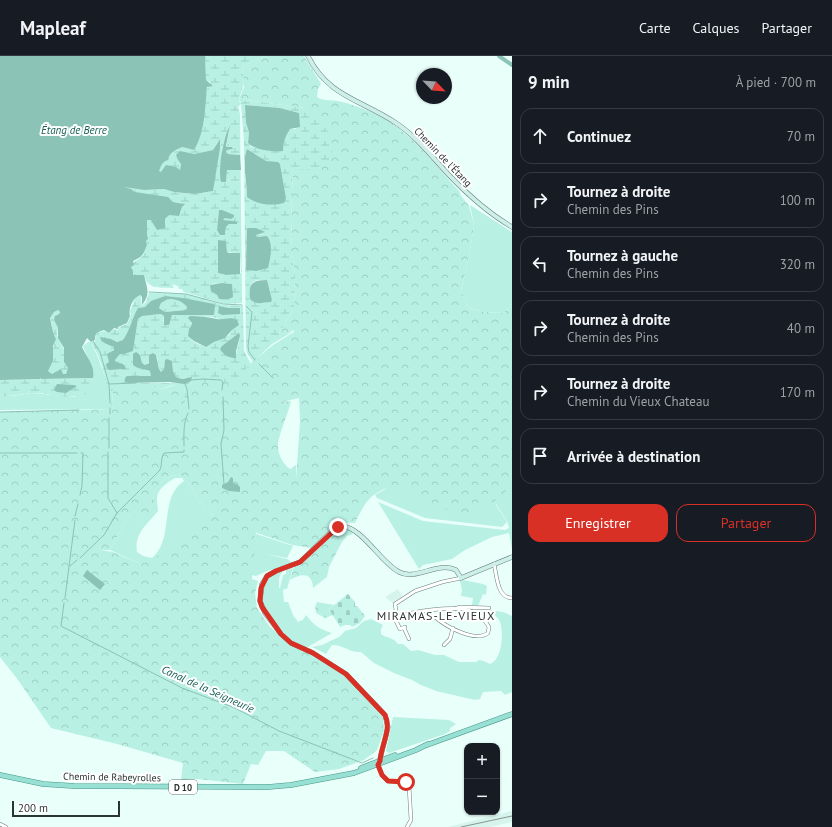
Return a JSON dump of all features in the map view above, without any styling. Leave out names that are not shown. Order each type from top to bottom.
[{"type":"main road","name":"Chemin de Rabeyrolles","points":[[0,775],[29,781],[74,786],[252,788],[290,785],[354,773],[400,754],[512,714]]},
{"type":"main road","name":"Chemin de Rabeyrolles","points":[[337,776],[428,744]]},
{"type":"street","name":"Chemin de l’Étang","points":[[308,56],[315,69],[329,85],[347,97],[386,117],[404,129],[420,143],[468,194],[512,227]]},
{"type":"street","points":[[407,827],[411,820],[409,786],[406,782],[388,781],[382,775],[379,762],[388,727],[385,715],[346,674],[317,655],[291,643],[281,634],[262,607],[260,595],[264,579],[270,574],[300,562],[338,527],[346,526],[353,530],[398,572],[406,574],[446,567],[456,570],[461,578]]},
{"type":"street","points":[[435,617],[441,622],[462,633],[483,635],[488,633],[489,627],[484,620],[469,611],[426,611],[397,617],[395,604],[415,591],[442,582],[461,578],[512,557]]},
{"type":"street","points":[[494,564],[498,584],[502,593],[512,598]]},
{"type":"street","points":[[454,610],[460,607],[489,608]]},
{"type":"street","points":[[396,611],[396,621],[403,628],[409,639]]},
{"type":"street","points":[[444,645],[450,639],[453,628]]},
{"type":"street","points":[[0,824],[6,827]]},
{"type":"shaded area","points":[[398,589],[402,596],[393,603],[385,597]]},
{"type":"shaded area","points":[[512,811],[512,822],[490,827],[448,827],[500,815]]},
{"type":"green space","points":[[205,56],[266,56],[242,66],[244,83],[239,99],[240,103],[247,100],[305,108],[327,130],[333,146],[330,161],[320,169],[293,169],[291,218],[292,252],[295,275],[294,307],[279,334],[294,331],[272,344],[253,362],[247,353],[246,348],[244,142],[241,104],[238,107],[240,114],[241,163],[240,155],[228,154],[226,152],[227,150],[233,149],[232,147],[227,147],[229,126],[222,148],[221,182],[226,181],[227,170],[241,170],[242,303],[225,304],[184,292],[182,289],[179,289],[178,286],[172,284],[174,288],[160,288],[152,286],[146,280],[144,275],[133,275],[131,268],[132,264],[142,256],[147,245],[147,220],[165,219],[169,214],[181,212],[182,203],[135,192],[131,189],[123,187],[144,190],[164,189],[174,192],[195,194],[213,191],[219,140],[213,150],[194,154],[178,160],[181,164],[180,170],[161,173],[158,171],[168,157],[178,149],[182,147],[194,150],[197,145],[202,128],[206,93],[210,82],[206,80]],"holes":[[[245,105],[280,108],[299,113],[296,129],[289,129],[283,151],[251,147],[248,143],[249,132],[246,123]],[[247,149],[266,161],[280,164],[286,198],[282,204],[259,203],[247,197],[245,159]],[[219,210],[225,218],[222,220],[235,221],[237,224],[229,224],[226,227],[226,233],[217,230]],[[256,228],[260,234],[256,235],[257,237],[261,236],[246,270]],[[226,242],[227,252],[240,254],[241,273],[225,275],[218,273],[219,244]],[[267,280],[272,300],[262,302],[249,293],[254,281]],[[211,284],[232,284],[219,299]]]},
{"type":"green space","points":[[266,56],[304,56],[321,84],[318,89],[317,97],[324,100],[338,101],[363,109],[378,115],[401,130],[432,160],[460,192],[469,206],[474,225],[469,257],[461,291],[469,308],[485,312],[503,313],[512,305],[512,483],[498,499],[467,516],[433,505],[398,485],[377,490],[366,499],[355,523],[341,522],[333,527],[312,548],[292,545],[254,532],[255,549],[252,579],[258,581],[255,593],[257,608],[270,627],[292,645],[302,651],[315,655],[339,670],[383,717],[384,731],[377,750],[364,760],[339,769],[315,772],[284,751],[266,751],[258,765],[251,764],[243,784],[198,779],[181,780],[183,763],[117,744],[51,728],[18,680],[0,657],[0,412],[112,409],[113,386],[153,386],[162,389],[178,384],[184,387],[186,406],[190,405],[190,385],[192,382],[222,382],[226,384],[273,345],[294,332],[294,330],[285,334],[279,334],[294,307],[295,275],[292,252],[291,218],[293,168],[305,108],[247,100],[241,103],[239,99],[244,87],[242,66]],"holes":[[[299,398],[300,421],[296,479],[296,465],[290,469],[288,467],[280,456],[278,443],[291,401],[282,402]],[[177,475],[188,483],[199,501],[213,515],[152,560],[141,564],[113,552],[101,550],[110,550],[130,515],[133,513],[153,512],[156,510],[153,494],[163,481]]]},
{"type":"green space","points":[[470,205],[512,232],[512,305],[503,313],[485,312],[469,308],[461,291],[469,257],[474,225]]},
{"type":"green space","points":[[149,293],[186,294],[223,305],[243,306],[244,351],[251,364],[227,385],[221,382],[192,382],[190,385],[190,408],[186,409],[184,387],[178,385],[173,385],[162,389],[153,386],[113,386],[112,414],[109,414],[109,397],[99,358],[91,343],[83,346],[88,342],[95,342],[98,332],[105,331],[109,333],[114,329],[118,330],[119,327],[127,324],[131,315],[130,311],[136,297],[140,295],[142,306],[146,302]],"holes":[[[165,296],[214,309],[214,314],[172,315],[163,322],[164,316],[161,314],[142,316],[138,319],[133,351],[120,354],[115,360],[122,370],[114,369],[109,362],[110,353],[114,347],[106,344],[111,339],[117,342],[123,340],[138,308],[145,307]],[[190,316],[213,317],[238,325],[229,335],[206,347],[191,339],[189,333],[191,325]],[[240,336],[236,355],[222,346]],[[133,354],[141,358],[142,363],[145,365],[157,356],[159,369],[161,372],[164,369],[164,364],[172,361],[173,371],[176,377],[182,379],[186,377],[183,383],[129,383],[127,376],[151,376],[152,373],[151,371],[133,365]]]},
{"type":"green space","points":[[168,299],[181,302],[187,307],[186,310],[165,312],[159,308],[161,303]]},
{"type":"green space","points":[[58,310],[60,312],[55,316],[54,320],[58,328],[57,335],[64,350],[64,362],[68,368],[66,374],[63,374],[60,370],[52,374],[48,371],[53,361],[52,353],[54,345],[54,336],[52,334],[50,318],[54,312]]},
{"type":"green space","points":[[91,343],[108,384],[110,409],[0,410],[0,396],[13,396],[31,393],[75,397],[92,381],[94,373],[83,346]]},
{"type":"green space","points":[[93,378],[86,394],[78,396],[71,397],[31,393],[0,396],[0,380]]},
{"type":"green space","points":[[335,451],[397,485],[512,474],[512,549],[509,533],[492,537],[465,550],[452,559],[423,565],[419,569],[378,502],[423,521],[505,530],[509,528],[507,521],[496,504],[507,522],[502,527],[425,518],[377,498],[375,495],[389,487],[371,497],[355,522]]},
{"type":"green space","points":[[177,475],[181,477],[185,480],[199,501],[213,515],[194,588],[110,550],[130,515],[133,513],[155,510],[153,494],[158,486],[168,478]],"holes":[[[175,478],[182,478],[184,481],[176,488],[171,498],[163,540],[159,550],[152,558],[143,556],[137,552],[137,540],[139,534],[158,511],[158,493],[166,484]]]},
{"type":"green space","points":[[342,527],[351,531],[353,534],[347,536],[342,542],[329,567],[327,577],[313,588],[311,579],[306,575],[290,580],[294,567],[304,562],[336,529]]},
{"type":"green space","points":[[255,531],[256,534],[293,546],[287,558],[266,554],[287,559],[294,564],[267,571],[256,576],[243,573],[210,536]]},
{"type":"green space","points":[[293,568],[287,589],[284,589],[283,591],[284,602],[288,602],[293,615],[299,623],[299,621],[303,620],[306,615],[311,622],[318,627],[332,633],[306,648],[285,634],[266,611],[261,601],[263,588],[270,575],[283,570],[279,578],[280,588],[283,575],[286,574],[286,570]]},
{"type":"green space","points":[[463,580],[487,586],[486,595],[483,594],[478,606],[472,605],[473,598],[461,596],[462,590],[460,581]]},
{"type":"green space","points":[[348,594],[355,602],[355,606],[358,607],[365,616],[360,623],[352,627],[350,625],[345,625],[340,627],[329,609]]},
{"type":"green space","points":[[317,602],[334,605],[329,609],[333,615],[325,618],[316,613],[315,607]]},
{"type":"green space","points":[[490,610],[503,612],[512,616],[512,692],[505,695],[501,691],[483,692],[480,699],[475,700],[436,691],[374,663],[361,652],[332,645],[326,654],[312,647],[322,645],[339,637],[345,631],[356,628],[364,621],[371,619],[383,625],[381,634],[394,640],[398,644],[403,644],[411,651],[418,650],[435,655],[444,655],[459,662],[476,662],[479,660],[490,664],[497,657],[499,652],[502,633],[499,620]]},
{"type":"green space","points":[[393,717],[449,720],[456,724],[445,734],[389,753],[386,751]]},
{"type":"water","name":"Étang de Berre","points":[[0,56],[205,56],[206,80],[213,86],[207,87],[204,120],[198,143],[194,150],[182,147],[173,152],[168,160],[162,164],[159,171],[161,172],[166,165],[176,167],[180,170],[181,164],[176,155],[180,151],[194,154],[213,150],[220,139],[220,148],[213,191],[195,194],[174,192],[164,189],[144,190],[123,187],[131,189],[135,192],[168,197],[173,202],[185,204],[182,207],[179,216],[169,215],[165,219],[165,228],[157,230],[151,220],[147,220],[148,239],[146,241],[147,245],[145,251],[139,258],[133,261],[134,265],[131,267],[133,275],[144,275],[148,291],[147,298],[142,305],[142,297],[140,295],[135,298],[130,307],[130,316],[127,323],[118,327],[118,329],[114,328],[109,333],[104,330],[100,331],[96,334],[95,340],[91,342],[87,338],[82,347],[92,366],[94,374],[93,378],[0,380]],"holes":[[[58,310],[60,312],[55,316],[54,320],[58,328],[58,338],[64,348],[64,362],[68,368],[66,374],[63,374],[61,369],[52,374],[48,371],[53,361],[53,346],[56,339],[50,318],[54,312]]]},
{"type":"water","points":[[245,105],[280,108],[299,113],[300,127],[290,129],[283,146],[283,151],[259,149],[248,143],[249,132],[246,123]]},
{"type":"water","points":[[230,125],[226,146],[232,147],[233,149],[227,150],[226,152],[228,154],[240,155],[241,170],[227,170],[226,182],[221,182],[220,169],[222,153],[225,137]]},
{"type":"water","points":[[247,149],[266,161],[278,162],[280,164],[286,198],[284,203],[265,204],[255,202],[247,197],[245,159]]},
{"type":"water","points":[[219,210],[234,215],[231,219],[225,218],[223,220],[237,222],[237,224],[229,224],[226,227],[225,235],[220,235],[217,230]]},
{"type":"water","points":[[256,228],[265,232],[256,235],[257,237],[267,236],[269,239],[271,252],[268,268],[256,271],[246,270],[247,229]]},
{"type":"water","points":[[218,240],[226,241],[227,252],[240,253],[240,274],[226,275],[218,273]]},
{"type":"water","points":[[267,280],[272,300],[271,302],[257,303],[250,299],[252,284],[258,281]]},
{"type":"water","points":[[222,283],[232,284],[233,297],[229,299],[219,299],[217,295],[211,291],[210,285]]},
{"type":"water","points":[[165,296],[214,304],[214,315],[172,315],[169,325],[164,325],[164,316],[161,314],[142,316],[138,319],[133,351],[120,354],[115,360],[116,362],[123,364],[126,369],[109,370],[106,364],[109,362],[107,354],[114,350],[114,347],[108,345],[100,337],[117,342],[123,340],[138,308],[145,307],[151,301]],"holes":[[[171,299],[183,303],[187,307],[186,310],[165,312],[159,308],[161,303]]]},
{"type":"water","points":[[219,306],[240,308],[240,314],[222,315],[218,313]]},
{"type":"water","points":[[190,316],[220,319],[232,318],[237,320],[239,325],[225,338],[206,347],[188,336],[192,323],[188,318]]},
{"type":"water","points":[[239,333],[240,336],[236,351],[236,358],[232,358],[223,353],[220,349]]},
{"type":"water","points":[[136,352],[140,355],[142,363],[145,365],[149,363],[149,355],[153,353],[156,355],[161,372],[164,369],[165,360],[167,359],[172,361],[173,371],[176,377],[182,379],[192,377],[191,381],[185,384],[169,382],[125,382],[125,378],[127,376],[151,376],[150,371],[133,365],[133,354]]},
{"type":"water","points":[[57,384],[77,386],[66,393],[57,392],[54,390]]},
{"type":"water","points":[[231,477],[233,478],[233,483],[240,487],[240,492],[229,491],[222,488],[222,485],[228,482]]},
{"type":"water","points":[[87,570],[105,584],[100,590],[83,576]]},
{"type":"waterway","points":[[499,56],[512,65]]},
{"type":"waterway","points":[[149,292],[186,294],[223,304],[242,305]]},
{"type":"waterway","points":[[246,306],[252,312],[248,346],[249,352],[255,360]]},
{"type":"waterway","points":[[93,341],[100,352],[109,384],[136,383]]},
{"type":"waterway","points":[[259,364],[273,378]]},
{"type":"waterway","points":[[191,380],[221,380],[223,382],[222,390]]},
{"type":"waterway","points":[[109,384],[110,403]]},
{"type":"waterway","points":[[185,384],[189,409]]},
{"type":"waterway","points":[[223,397],[224,430],[221,444],[224,484]]},
{"type":"waterway","points":[[110,408],[110,414]]},
{"type":"waterway","points":[[0,412],[79,410]]},
{"type":"waterway","points":[[184,446],[184,433],[188,413]]},
{"type":"waterway","points":[[109,418],[109,448]]},
{"type":"waterway","points":[[80,558],[104,535],[117,513],[159,471],[164,453],[184,452],[184,450]]},
{"type":"waterway","points":[[108,452],[108,498],[117,513]]},
{"type":"waterway","points":[[0,453],[77,453]]},
{"type":"waterway","points":[[80,495],[82,486],[83,453],[81,453]]},
{"type":"waterway","points":[[75,516],[78,504]]},
{"type":"waterway","points":[[65,598],[75,520]]},
{"type":"waterway","points":[[70,566],[77,560]]},
{"type":"waterway","name":"Canal de la Seigneurie","points":[[64,603],[61,626],[182,688],[235,708],[279,731],[362,763],[373,758]]},
{"type":"railway","points":[[461,827],[512,816]]},
{"type":"district","name":"MIRAMAS-LE-VIEUX","points":[[436,615]]},
{"type":"route","points":[[338,527],[300,562],[267,576],[262,584],[260,601],[271,622],[281,634],[291,643],[313,653],[346,674],[385,715],[388,723],[378,765],[382,775],[388,781],[406,782]]}]
